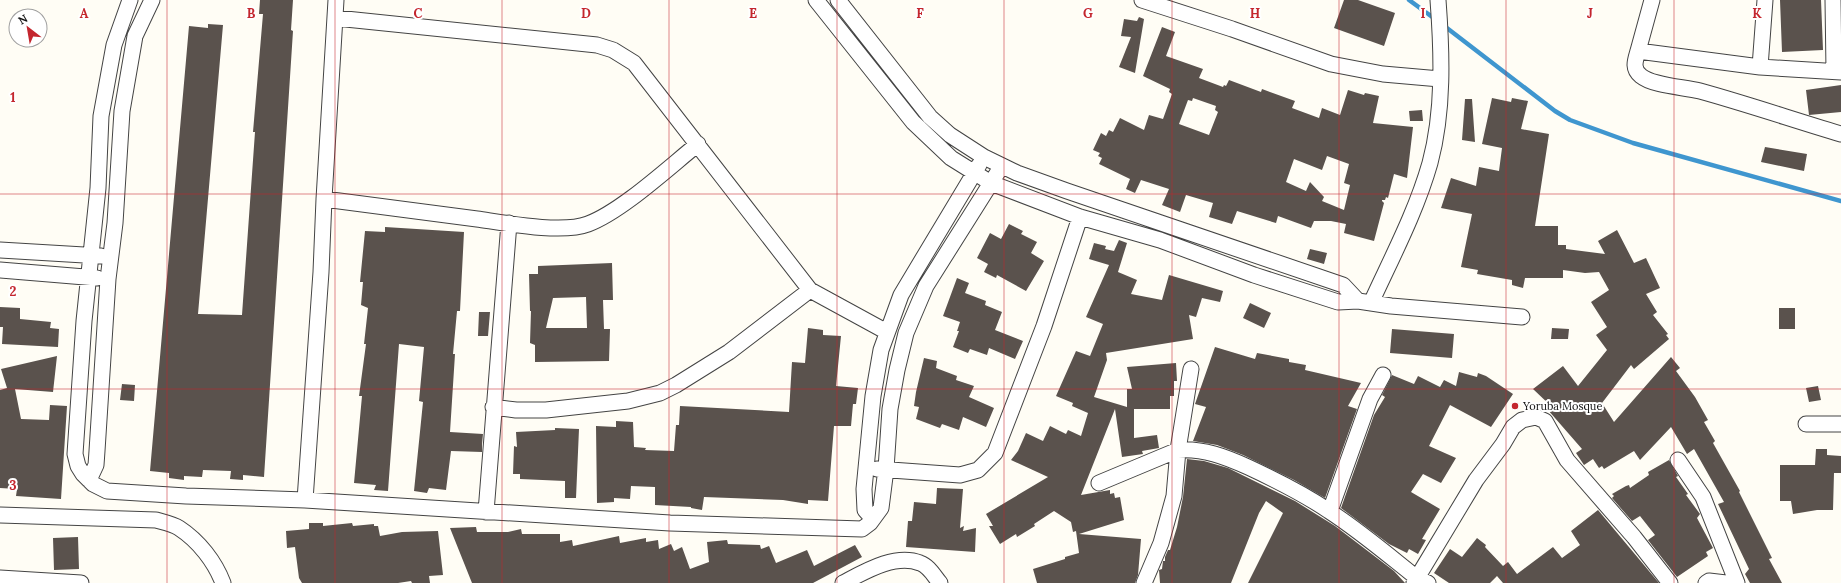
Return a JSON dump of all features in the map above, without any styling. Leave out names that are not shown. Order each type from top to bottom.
[{"type":"street","points":[[130,0],[114,45],[101,116],[98,188],[88,278],[75,454],[78,466],[89,480],[99,488],[107,491],[186,496],[305,500],[670,523],[841,530],[862,529],[881,508],[886,469],[890,409],[906,333],[926,286],[1001,166]]},
{"type":"street","points":[[89,480],[96,465],[108,279],[112,257],[122,111],[135,36],[152,0]]},
{"type":"street","points":[[305,500],[321,272],[336,0]]},
{"type":"street","points":[[816,0],[913,122],[942,150],[973,173],[991,183],[1080,217],[1160,240],[1338,302],[1365,302],[1522,317]]},
{"type":"street","points":[[838,0],[930,117],[950,135],[984,157],[1001,166],[1074,194],[1343,285],[1365,302]]},
{"type":"street","points":[[1142,0],[1247,34],[1331,64],[1384,74],[1440,79]]},
{"type":"street","points":[[1365,302],[1396,253],[1423,185],[1435,133],[1440,79],[1438,0]]},
{"type":"street","points":[[1652,0],[1634,64],[1636,71],[1642,77],[1656,82],[1700,91],[1841,134]]},
{"type":"street","points":[[1760,67],[1765,0]]},
{"type":"street","points":[[1638,51],[1760,67],[1838,71],[1833,0]]},
{"type":"street","points":[[336,18],[597,45],[613,50],[634,63],[810,290],[887,332]]},
{"type":"street","points":[[324,199],[509,223],[573,228],[587,224],[602,217],[626,201],[698,144]]},
{"type":"street","points":[[873,518],[866,510],[864,489],[876,372],[887,332],[901,295],[984,157]]},
{"type":"street","points":[[866,469],[886,469],[960,475],[978,470],[995,453],[1044,326],[1080,217]]},
{"type":"street","points":[[486,512],[493,407],[509,223]]},
{"type":"street","points":[[0,250],[112,257]]},
{"type":"street","points":[[0,270],[108,279]]},
{"type":"street","points":[[493,407],[516,410],[546,410],[628,401],[660,393],[676,385],[729,352],[810,290]]},
{"type":"street","points":[[1144,583],[1161,544],[1174,496],[1178,450],[1191,369]]},
{"type":"street","points":[[1330,511],[1370,399],[1383,376]]},
{"type":"street","points":[[1099,483],[1178,450],[1191,449],[1206,452],[1262,473],[1330,511],[1420,581],[1476,480],[1503,444],[1513,427],[1522,420],[1536,416],[1545,421],[1567,460],[1634,537],[1670,583]]},
{"type":"street","points":[[1806,424],[1841,424]]},
{"type":"street","points":[[1678,460],[1703,497],[1737,583]]},
{"type":"street","points":[[0,515],[156,520],[179,528],[203,548],[218,571],[223,583]]},
{"type":"street","points":[[843,583],[882,565],[903,561],[921,563],[940,583]]},
{"type":"street","points":[[0,578],[81,583]]},
{"type":"street","points":[[1706,583],[1709,581],[1726,583]]},
{"type":"building","points":[[260,0],[293,0],[291,30],[293,31],[264,477],[243,475],[243,480],[230,479],[231,471],[203,470],[202,477],[184,476],[184,480],[169,478],[169,473],[150,471],[189,26],[208,28],[208,24],[223,25],[198,314],[242,315],[255,132],[253,132],[263,14],[259,14]]},
{"type":"building","points":[[1344,0],[1358,0],[1395,13],[1384,46],[1334,28]]},
{"type":"building","points":[[1780,0],[1821,0],[1823,50],[1782,52]]},
{"type":"building","points":[[1139,17],[1144,19],[1135,73],[1119,67],[1131,37],[1121,36],[1124,19],[1137,21]]},
{"type":"building","points":[[1162,27],[1175,32],[1166,56],[1203,69],[1199,78],[1223,87],[1224,85],[1226,86],[1229,80],[1261,92],[1262,89],[1295,101],[1292,108],[1319,118],[1322,108],[1340,115],[1348,90],[1364,95],[1365,93],[1379,96],[1373,123],[1413,127],[1407,178],[1394,174],[1388,198],[1386,197],[1385,200],[1382,200],[1384,203],[1374,241],[1344,233],[1346,224],[1331,221],[1314,221],[1311,228],[1278,216],[1276,223],[1237,211],[1232,224],[1209,217],[1213,203],[1186,195],[1180,212],[1162,205],[1169,189],[1141,180],[1135,193],[1126,189],[1130,179],[1099,164],[1102,158],[1098,156],[1100,153],[1093,150],[1101,133],[1106,136],[1109,130],[1113,132],[1120,118],[1144,130],[1149,115],[1163,119],[1172,94],[1169,92],[1170,89],[1143,76]],"holes":[[[1193,98],[1216,106],[1215,110],[1218,112],[1209,135],[1179,124],[1188,100],[1192,101]],[[1327,156],[1349,164],[1344,183],[1350,185],[1344,210],[1322,201],[1324,197],[1310,182],[1306,191],[1286,182],[1294,159],[1322,170]]]},
{"type":"building","points":[[1841,85],[1841,112],[1809,115],[1806,90]]},
{"type":"building","points":[[1492,98],[1511,102],[1512,98],[1528,101],[1521,129],[1549,134],[1535,226],[1558,226],[1558,245],[1566,245],[1566,249],[1605,254],[1598,241],[1617,230],[1634,263],[1646,258],[1660,288],[1646,294],[1657,312],[1653,315],[1668,334],[1666,335],[1669,339],[1634,369],[1631,365],[1602,403],[1614,422],[1671,357],[1680,368],[1676,371],[1695,397],[1708,420],[1704,422],[1715,441],[1713,443],[1740,491],[1739,492],[1772,558],[1769,559],[1782,583],[1750,583],[1745,574],[1749,569],[1718,504],[1724,502],[1694,449],[1687,454],[1671,427],[1640,460],[1634,451],[1604,469],[1602,466],[1599,468],[1593,459],[1584,465],[1576,453],[1582,449],[1548,410],[1552,407],[1533,389],[1563,366],[1578,386],[1607,350],[1596,335],[1607,327],[1591,302],[1609,290],[1599,272],[1585,273],[1563,270],[1563,278],[1525,278],[1523,288],[1512,285],[1512,280],[1477,274],[1478,270],[1461,267],[1472,214],[1441,208],[1451,178],[1476,186],[1479,167],[1499,171],[1502,148],[1482,144]]},
{"type":"building","points":[[1465,99],[1472,99],[1475,142],[1462,140]]},
{"type":"building","points":[[1422,110],[1423,121],[1410,121],[1409,111]]},
{"type":"building","points":[[1765,147],[1807,154],[1804,171],[1761,162]]},
{"type":"building","points":[[1009,224],[1023,231],[1021,234],[1037,242],[1031,253],[1044,261],[1026,291],[997,275],[996,278],[984,272],[988,264],[977,258],[990,233],[1001,239]]},
{"type":"building","points":[[385,227],[464,232],[460,311],[457,311],[453,354],[455,354],[450,432],[483,434],[482,452],[451,451],[446,490],[429,488],[427,493],[414,491],[423,402],[419,401],[424,347],[399,344],[388,491],[374,490],[376,485],[354,483],[362,396],[359,396],[366,344],[364,344],[368,308],[361,305],[363,282],[360,282],[365,231],[385,232]]},
{"type":"building","points":[[1119,240],[1127,243],[1118,272],[1137,280],[1131,294],[1162,300],[1169,275],[1223,291],[1220,302],[1202,298],[1196,317],[1189,315],[1193,339],[1106,353],[1107,360],[1094,397],[1127,407],[1127,389],[1132,389],[1127,367],[1176,363],[1177,381],[1174,381],[1174,396],[1170,396],[1170,409],[1134,409],[1134,438],[1157,435],[1159,448],[1142,451],[1143,454],[1122,457],[1115,409],[1081,495],[1110,490],[1110,494],[1114,493],[1115,498],[1120,497],[1124,520],[1079,534],[1141,539],[1138,575],[1135,583],[1037,583],[1033,569],[1079,553],[1076,531],[1073,532],[1071,522],[1054,511],[1034,524],[1035,526],[1017,537],[1016,534],[1000,544],[989,526],[993,526],[986,514],[1048,477],[1011,460],[1018,451],[1026,433],[1043,441],[1050,426],[1066,434],[1068,430],[1081,436],[1088,413],[1072,406],[1073,403],[1056,396],[1076,351],[1090,356],[1103,324],[1086,317],[1109,265],[1089,259],[1094,243],[1106,246],[1105,249],[1114,251]]},
{"type":"building","points":[[1310,249],[1327,253],[1324,264],[1307,259]]},
{"type":"building","points":[[612,263],[613,300],[603,300],[604,329],[610,329],[609,361],[535,362],[535,345],[530,343],[531,311],[529,274],[538,274],[538,266]],"holes":[[[586,297],[587,328],[546,328],[553,298]]]},
{"type":"building","points":[[957,278],[969,283],[965,293],[986,301],[985,305],[1002,312],[995,330],[1023,341],[1015,359],[989,348],[987,355],[970,349],[968,353],[953,347],[959,331],[957,331],[960,322],[943,316]]},
{"type":"building","points":[[1250,303],[1271,313],[1264,328],[1243,318]]},
{"type":"building","points":[[0,307],[20,308],[20,319],[51,322],[50,328],[59,329],[58,347],[2,344],[3,327],[0,327]]},
{"type":"building","points":[[1779,308],[1795,308],[1795,329],[1779,329]]},
{"type":"building","points":[[479,312],[490,312],[488,336],[478,336]]},
{"type":"building","points":[[808,328],[823,330],[823,335],[841,336],[836,386],[858,388],[856,404],[853,404],[851,426],[834,426],[828,501],[808,500],[808,504],[783,500],[704,497],[702,510],[691,507],[655,505],[655,487],[631,486],[630,499],[614,498],[614,502],[597,503],[596,426],[616,427],[616,421],[633,422],[634,447],[646,448],[645,450],[674,451],[676,425],[679,425],[680,406],[789,412],[792,362],[805,363]]},
{"type":"building","points":[[1552,328],[1569,329],[1568,339],[1551,339]]},
{"type":"building","points":[[1392,329],[1454,334],[1452,358],[1390,353]]},
{"type":"building","points":[[1215,347],[1255,359],[1257,353],[1289,359],[1289,362],[1306,365],[1305,370],[1361,383],[1348,406],[1357,409],[1325,498],[1294,480],[1243,455],[1217,445],[1193,441],[1206,407],[1195,404]]},
{"type":"building","points":[[57,356],[53,392],[15,389],[21,419],[49,420],[50,405],[67,406],[61,499],[16,496],[17,489],[0,488],[0,390],[7,388],[1,369]]},
{"type":"building","points":[[924,358],[937,361],[936,368],[957,376],[956,380],[974,386],[969,397],[994,408],[986,427],[963,417],[959,430],[942,424],[940,428],[916,419],[919,407],[914,406]]},
{"type":"building","points":[[1459,372],[1477,377],[1478,373],[1486,376],[1513,394],[1491,427],[1450,405],[1429,446],[1456,458],[1441,483],[1423,474],[1411,492],[1440,509],[1422,539],[1426,540],[1418,554],[1409,549],[1407,553],[1389,544],[1341,508],[1374,415],[1385,397],[1382,395],[1392,375],[1414,384],[1418,376],[1440,387],[1444,380],[1456,386]]},
{"type":"building","points":[[122,384],[135,385],[134,401],[120,400]]},
{"type":"building","points":[[1818,386],[1821,400],[1809,402],[1806,388]]},
{"type":"building","points":[[555,428],[579,429],[576,498],[565,498],[565,481],[520,479],[520,474],[513,474],[514,446],[517,447],[516,432],[555,430]]},
{"type":"building","points":[[1816,449],[1827,449],[1827,455],[1841,456],[1841,473],[1834,473],[1833,510],[1817,510],[1793,514],[1791,501],[1780,501],[1780,465],[1815,465]]},
{"type":"building","points":[[1187,459],[1204,461],[1228,468],[1295,501],[1335,526],[1394,571],[1405,583],[1248,583],[1283,513],[1266,501],[1259,513],[1231,583],[1160,583],[1159,570],[1162,569],[1163,561],[1165,561],[1168,550],[1170,550],[1177,527],[1183,497]]},
{"type":"building","points":[[1669,460],[1678,476],[1676,477],[1688,494],[1686,495],[1700,514],[1697,518],[1713,548],[1706,552],[1708,556],[1677,577],[1648,540],[1655,535],[1640,516],[1632,521],[1612,498],[1614,496],[1612,494],[1629,485],[1630,488],[1649,475],[1648,472]]},
{"type":"building","points":[[937,488],[963,489],[960,528],[964,526],[963,531],[976,528],[975,552],[906,547],[908,521],[912,521],[914,502],[936,504]]},
{"type":"building","points":[[1598,510],[1659,583],[1503,583],[1497,576],[1490,583],[1449,583],[1434,573],[1450,549],[1462,557],[1477,538],[1486,545],[1485,547],[1503,566],[1508,562],[1517,574],[1553,547],[1562,558],[1580,545],[1571,531]]},
{"type":"building","points":[[309,523],[323,523],[323,526],[352,523],[353,526],[374,524],[374,526],[378,526],[380,536],[402,532],[438,531],[443,575],[429,576],[430,583],[412,583],[411,581],[398,583],[302,583],[299,578],[295,547],[287,548],[286,531],[309,529]]},
{"type":"building","points":[[476,527],[477,532],[508,532],[521,529],[522,534],[560,534],[560,542],[572,540],[573,546],[619,536],[620,543],[646,538],[646,542],[658,540],[659,549],[671,544],[674,551],[682,547],[690,569],[709,562],[707,542],[727,540],[728,544],[760,545],[761,549],[769,546],[776,563],[807,550],[814,566],[855,545],[862,557],[813,583],[472,583],[450,528]]},
{"type":"building","points":[[78,537],[79,569],[54,570],[53,538]]},
{"type":"waterway","points":[[1409,0],[1435,19]]},
{"type":"waterway","points":[[1443,25],[1555,111],[1570,120],[1633,143],[1841,201]]},
{"type":"place","name":"Yoruba Mosque","points":[[1515,406]]}]
